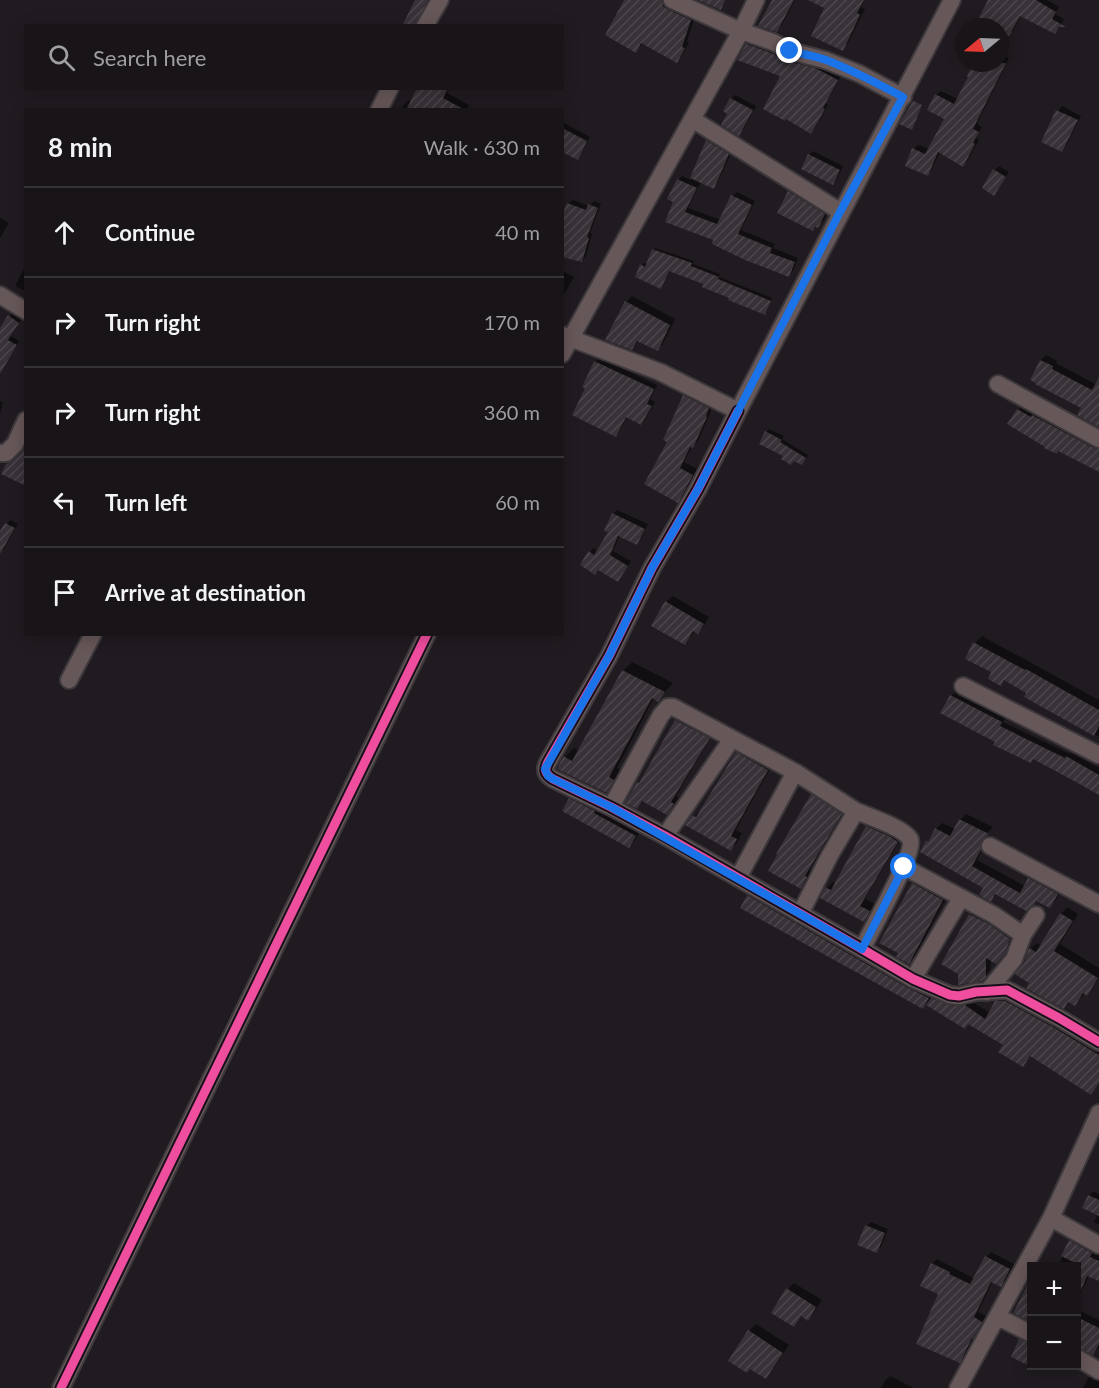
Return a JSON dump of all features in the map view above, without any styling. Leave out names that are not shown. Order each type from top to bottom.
[{"type":"street","points":[[426,24],[440,0]]},
{"type":"street","points":[[672,0],[790,51],[825,60],[860,74],[903,97]]},
{"type":"street","points":[[738,411],[660,372],[566,337],[692,119],[756,0]]},
{"type":"street","points":[[952,0],[698,489],[652,568],[609,656],[546,766],[546,774],[665,837],[913,979],[950,995],[1007,990],[1099,1042]]},
{"type":"street","points":[[379,108],[389,90]]},
{"type":"street","points":[[692,119],[840,212]]},
{"type":"street","points":[[0,295],[24,310]]},
{"type":"street","points":[[998,384],[1099,439]]},
{"type":"street","points":[[0,453],[6,453],[15,444],[24,424]]},
{"type":"street","points":[[69,680],[92,636]]},
{"type":"street","points":[[61,1388],[426,636]]},
{"type":"street","points":[[963,686],[1099,755]]},
{"type":"street","points":[[611,807],[661,715],[668,707],[673,707],[795,772],[856,811],[894,827],[907,835],[912,845],[904,867],[862,949]]},
{"type":"street","points":[[665,837],[732,739]]},
{"type":"street","points":[[738,878],[795,772]]},
{"type":"street","points":[[800,914],[830,855],[856,811]]},
{"type":"street","points":[[990,846],[1099,904]]},
{"type":"street","points":[[904,867],[994,915],[1023,935]]},
{"type":"street","points":[[913,979],[961,898]]},
{"type":"street","points":[[987,992],[1014,959],[1023,935],[1036,915]]},
{"type":"street","points":[[958,1388],[1051,1218],[1099,1113]]},
{"type":"street","points":[[1051,1218],[1099,1245]]},
{"type":"street","points":[[998,1317],[1027,1332]]},
{"type":"street","points":[[1081,1360],[1099,1371]]},
{"type":"building","points":[[415,0],[428,0],[416,24],[403,24]]},
{"type":"building","points":[[624,0],[662,0],[663,6],[667,9],[691,20],[682,47],[685,48],[677,63],[641,43],[636,53],[605,35]]},
{"type":"building","points":[[698,0],[725,0],[721,10]]},
{"type":"building","points":[[772,0],[794,0],[777,32],[758,26]]},
{"type":"building","points":[[808,0],[864,0],[857,13],[860,15],[843,51],[811,36],[824,8]]},
{"type":"building","points":[[988,0],[1036,0],[1056,12],[1052,19],[1066,27],[1059,27],[1055,34],[1020,16],[1009,36],[1009,18],[979,18]]},
{"type":"building","points":[[746,44],[787,61],[815,68],[838,80],[811,134],[763,109],[780,76],[737,60]]},
{"type":"building","points":[[969,72],[1002,72],[973,129],[979,132],[963,167],[938,152],[928,176],[905,166],[912,148],[925,154],[944,119],[927,110],[935,94],[954,104]]},
{"type":"building","points":[[416,90],[447,90],[443,98],[461,108],[407,108]]},
{"type":"building","points":[[730,98],[753,110],[739,136],[721,125],[727,114],[723,111]]},
{"type":"building","points":[[913,101],[922,105],[912,130],[899,124]]},
{"type":"building","points":[[1056,110],[1078,120],[1062,152],[1041,142]]},
{"type":"building","points":[[564,129],[587,141],[578,160],[564,153]]},
{"type":"building","points":[[706,140],[729,154],[714,189],[690,178]]},
{"type":"building","points":[[808,154],[840,170],[833,185],[801,169]]},
{"type":"building","points":[[993,169],[1006,177],[994,196],[982,188]]},
{"type":"building","points":[[677,179],[697,188],[685,212],[717,224],[731,195],[752,205],[738,234],[772,248],[770,253],[795,262],[789,277],[712,244],[713,240],[665,222],[673,202],[667,199]]},
{"type":"building","points":[[788,191],[825,214],[818,228],[815,227],[813,231],[777,213]]},
{"type":"building","points":[[567,203],[586,210],[588,204],[598,208],[587,237],[589,238],[582,262],[564,258],[564,210]]},
{"type":"building","points":[[652,249],[692,263],[691,266],[719,277],[718,279],[771,301],[765,315],[702,287],[703,284],[669,271],[661,289],[635,277],[640,264],[645,267]]},
{"type":"building","points":[[625,301],[670,325],[658,351],[637,341],[632,350],[605,340]]},
{"type":"building","points":[[8,315],[19,323],[8,340],[17,345],[0,374],[0,328]]},
{"type":"building","points":[[1040,360],[1092,390],[1099,377],[1099,427],[1077,415],[1081,408],[1030,380]]},
{"type":"building","points":[[594,361],[654,389],[647,404],[652,406],[641,425],[626,417],[616,437],[572,415],[585,388],[582,387]]},
{"type":"building","points":[[683,395],[709,408],[693,448],[690,447],[680,468],[693,475],[678,503],[644,484],[667,442],[663,440]]},
{"type":"building","points":[[1017,409],[1099,449],[1099,472],[1058,451],[1057,454],[1044,448],[1007,424]]},
{"type":"building","points":[[765,431],[782,440],[780,442],[806,458],[802,465],[794,461],[791,465],[781,459],[783,456],[759,444]]},
{"type":"building","points":[[24,449],[24,485],[1,474],[6,464]]},
{"type":"building","points":[[612,513],[645,529],[637,545],[618,536],[610,555],[628,566],[618,582],[598,570],[595,575],[580,565],[588,551],[594,555],[608,532],[604,531]]},
{"type":"building","points":[[5,523],[15,528],[0,554],[0,531]]},
{"type":"building","points":[[665,601],[704,624],[698,634],[693,631],[685,645],[651,626]]},
{"type":"building","points":[[973,642],[1099,710],[1099,726],[1094,736],[1024,697],[1026,693],[1004,680],[1001,686],[988,679],[991,672],[965,659]]},
{"type":"building","points":[[622,670],[665,692],[658,702],[652,698],[609,777],[614,780],[607,793],[557,769],[563,756],[572,761]]},
{"type":"building","points":[[950,695],[1002,722],[1000,726],[1065,758],[1066,756],[1099,775],[1099,795],[1033,759],[1031,763],[993,745],[995,742],[940,713]]},
{"type":"building","points":[[675,720],[710,738],[671,802],[674,804],[667,815],[642,801],[637,809],[625,803],[637,782],[639,783]]},
{"type":"building","points":[[736,752],[768,770],[731,836],[737,839],[731,851],[685,825],[692,815],[696,817]]},
{"type":"building","points":[[811,794],[842,814],[805,876],[807,877],[801,889],[768,871]]},
{"type":"building","points":[[569,798],[636,836],[629,848],[562,811]]},
{"type":"building","points":[[959,819],[989,834],[981,842],[981,850],[972,866],[1020,893],[1028,878],[1058,894],[1050,908],[1036,901],[1026,911],[995,894],[991,902],[979,895],[983,888],[920,852],[935,828],[950,836]]},
{"type":"building","points":[[866,826],[898,842],[860,906],[870,911],[864,922],[820,898],[825,887],[831,890]]},
{"type":"building","points":[[912,883],[943,900],[909,964],[896,957],[898,953],[879,943]]},
{"type":"building","points":[[747,895],[929,998],[923,1009],[740,908]]},
{"type":"building","points":[[1060,913],[1073,921],[1054,951],[1098,978],[1087,996],[1083,993],[1075,1006],[1068,1002],[1064,1009],[1026,988],[1029,983],[1015,974],[1024,963],[1029,948],[1036,952]]},
{"type":"building","points":[[969,914],[989,924],[1010,939],[1005,954],[996,964],[986,958],[986,977],[982,981],[958,985],[958,974],[941,964]]},
{"type":"building","points":[[931,998],[949,1005],[965,1005],[985,1019],[995,1001],[1005,1001],[1099,1055],[1099,1083],[1091,1095],[1030,1056],[1023,1067],[998,1052],[1003,1045],[968,1024],[965,1029],[926,1005]]},
{"type":"building","points":[[1088,1195],[1099,1200],[1099,1216],[1082,1208]]},
{"type":"building","points":[[865,1225],[885,1233],[877,1253],[857,1245]]},
{"type":"building","points":[[1069,1240],[1092,1253],[1090,1257],[1099,1261],[1099,1281],[1087,1276],[1081,1290],[1081,1262],[1073,1262],[1061,1256]]},
{"type":"building","points":[[985,1256],[1010,1269],[1001,1287],[991,1282],[974,1317],[982,1322],[960,1363],[916,1344],[938,1294],[920,1286],[931,1263],[970,1284]]},
{"type":"building","points":[[1027,1286],[1027,1320],[1013,1313]]},
{"type":"building","points":[[786,1288],[816,1307],[808,1321],[801,1316],[794,1327],[771,1313]]},
{"type":"building","points":[[1081,1319],[1099,1328],[1099,1344],[1093,1355],[1081,1349]]},
{"type":"building","points":[[748,1330],[783,1353],[766,1379],[750,1369],[747,1373],[728,1361]]},
{"type":"building","points":[[1019,1339],[1027,1342],[1027,1365],[1011,1357]]},
{"type":"cycle path","points":[[738,411],[698,489],[652,568],[609,656],[548,762],[547,774],[665,836],[913,979],[950,995],[1007,990],[1099,1042]]},
{"type":"cycle path","points":[[61,1388],[426,636]]},
{"type":"route","points":[[790,51],[825,60],[860,74],[903,97],[840,212],[698,489],[652,568],[609,656],[545,769],[546,774],[553,779],[611,807],[862,949],[904,867]]}]
